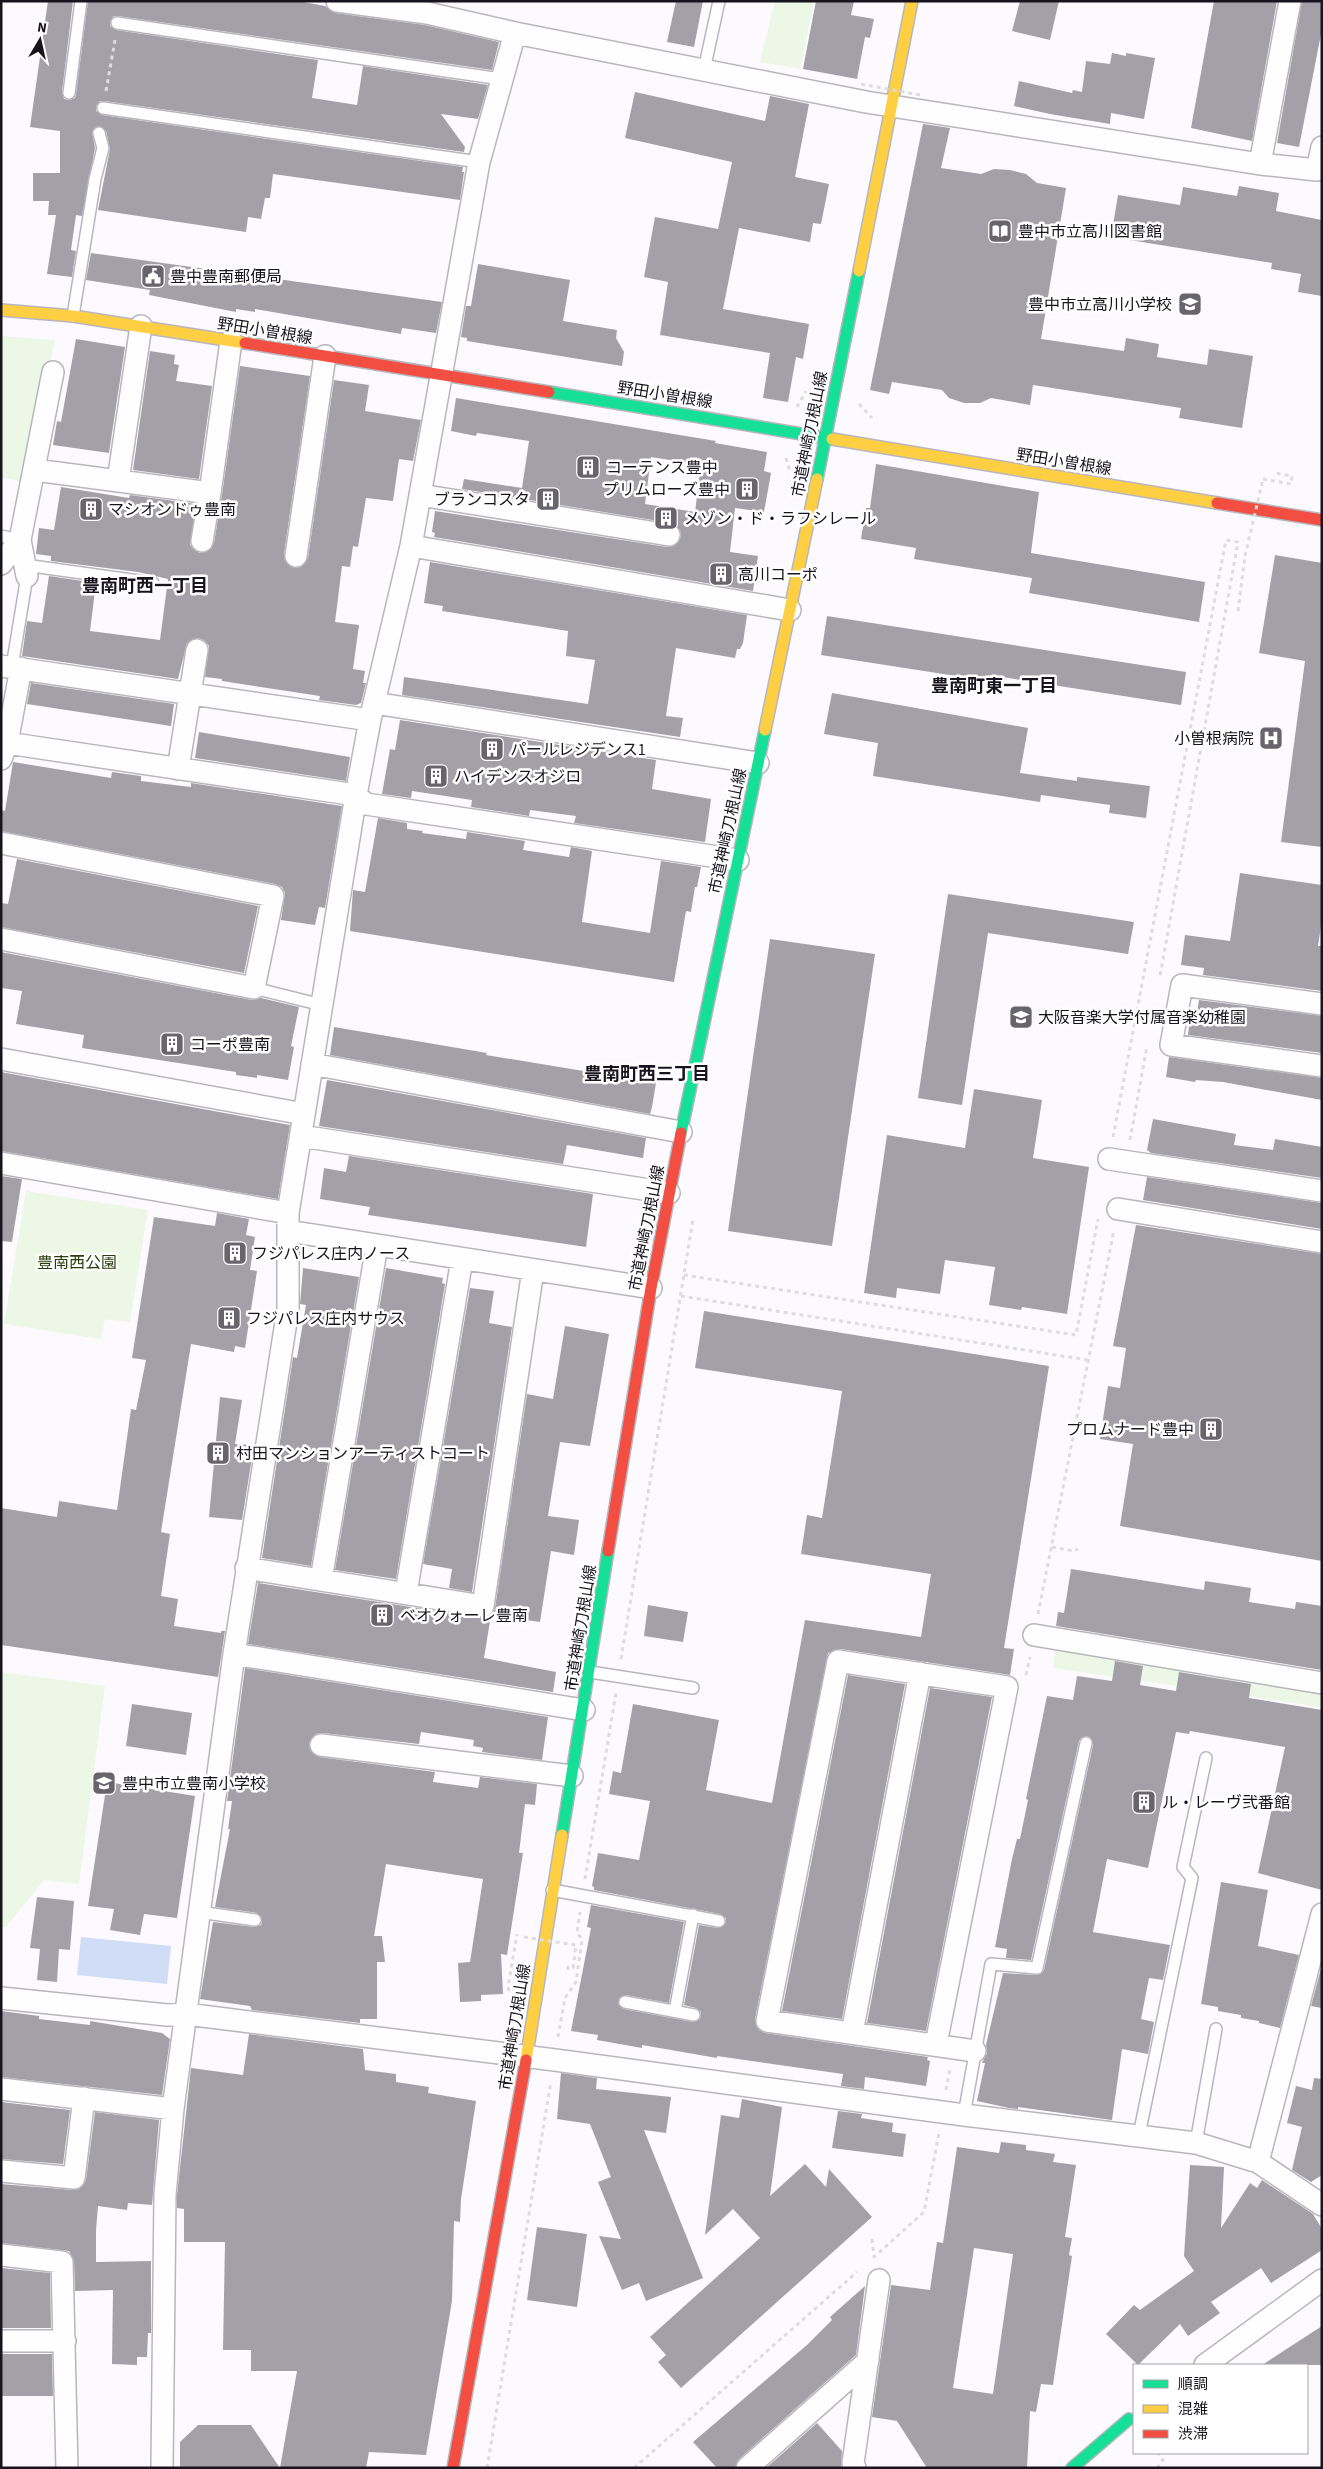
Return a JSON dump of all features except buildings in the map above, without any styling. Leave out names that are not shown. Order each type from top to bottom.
[{"type":"street","points":[[337,1],[427,12],[515,33],[890,105],[1260,164],[1317,170],[1322,147]]},
{"type":"street","name":"市道神崎刀根山線","points":[[453,2468],[526,2057],[552,1890],[584,1710],[651,1288],[681,1132],[826,437],[912,1]]},
{"type":"street","points":[[1260,164],[1290,1]]},
{"type":"street","points":[[162,2468],[165,2194],[173,2109],[246,1568],[288,1309],[288,1222],[356,795],[372,712],[420,495],[479,162],[515,33]]},
{"type":"street","name":"野田小曽根線","points":[[1,310],[72,316],[141,326],[826,437],[1322,520]]},
{"type":"street","points":[[118,481],[141,326]]},
{"type":"street","points":[[202,541],[232,341]]},
{"type":"street","points":[[296,556],[325,356]]},
{"type":"street","points":[[1,564],[35,470],[53,372]]},
{"type":"street","points":[[35,470],[210,493]]},
{"type":"street","points":[[420,495],[669,535]]},
{"type":"street","points":[[11,538],[26,570]]},
{"type":"street","points":[[410,546],[790,610]]},
{"type":"street","points":[[178,769],[197,650]]},
{"type":"street","points":[[738,860],[366,804],[356,795],[178,769],[4,751],[11,667],[190,694],[372,712],[758,763]]},
{"type":"street","points":[[1,843],[272,896],[254,988],[1,939]]},
{"type":"street","points":[[1322,1004],[1182,985],[1171,1045],[1322,1066]]},
{"type":"street","points":[[1,1059],[304,1114]]},
{"type":"street","points":[[312,1064],[681,1132]]},
{"type":"street","points":[[301,1136],[669,1193]]},
{"type":"street","points":[[1118,1160],[1322,1191]]},
{"type":"street","points":[[1,1162],[288,1222],[377,1245],[651,1288]]},
{"type":"street","points":[[1118,1208],[1322,1242]]},
{"type":"street","points":[[321,1580],[377,1245]]},
{"type":"street","points":[[406,1594],[462,1259]]},
{"type":"street","points":[[246,1568],[483,1606],[533,1270]]},
{"type":"street","points":[[1034,1635],[1322,1683]]},
{"type":"street","points":[[234,1654],[584,1710]]},
{"type":"street","points":[[945,2045],[1007,1687],[838,1661],[767,2022],[945,2045],[975,2051]]},
{"type":"street","points":[[852,2033],[920,1673]]},
{"type":"street","points":[[320,1745],[572,1776]]},
{"type":"street","points":[[1258,2162],[1316,1961],[1322,1914]]},
{"type":"street","points":[[1,1998],[167,2015],[186,2014],[964,2115],[1196,2143],[1258,2162],[1320,2201]]},
{"type":"street","points":[[1,2089],[173,2109]]},
{"type":"street","points":[[1,2171],[74,2178],[84,2098]]},
{"type":"street","points":[[1,2255],[62,2262],[67,2468]]},
{"type":"street","points":[[855,2468],[853,2463],[879,2280]]},
{"type":"street","points":[[1206,2364],[1322,2280]]},
{"type":"street","points":[[1,2341],[65,2341]]},
{"type":"street","points":[[747,2468],[868,2361]]},
{"type":"street","points":[[1072,2468],[1132,2417]]},
{"type":"lane","points":[[69,93],[81,1]]},
{"type":"lane","points":[[704,70],[719,1]]},
{"type":"lane","points":[[118,23],[501,78]]},
{"type":"lane","points":[[103,108],[479,162]]},
{"type":"lane","points":[[72,316],[94,179],[103,148],[99,133]]},
{"type":"lane","points":[[11,667],[26,570],[153,583]]},
{"type":"lane","points":[[254,988],[322,1005]]},
{"type":"lane","points":[[590,1672],[693,1688]]},
{"type":"lane","points":[[964,2115],[992,1964],[1037,1968],[1086,1743]]},
{"type":"lane","points":[[1139,2135],[1192,1878],[1183,1867],[1206,1758]]},
{"type":"lane","points":[[552,1890],[719,1920]]},
{"type":"lane","points":[[199,1912],[256,1920]]},
{"type":"lane","points":[[675,2011],[693,1916]]},
{"type":"lane","points":[[624,2002],[694,2015]]},
{"type":"lane","points":[[1196,2143],[1216,2029]]},
{"type":"path","points":[[103,108],[118,23]]},
{"type":"path","points":[[861,84],[920,95]]},
{"type":"path","points":[[1238,611],[1245,556],[1263,479],[1291,484],[1292,476],[1275,473]]},
{"type":"path","points":[[1118,1160],[1226,540],[1238,542],[1158,984]]},
{"type":"path","points":[[1118,1160],[1148,1043]]},
{"type":"path","points":[[1024,1684],[1118,1208]]},
{"type":"path","points":[[558,2040],[565,1998],[576,1982],[582,1940],[577,1932],[695,1210]]},
{"type":"path","points":[[684,1275],[1076,1335],[1098,1218]]},
{"type":"path","points":[[681,1296],[1088,1360]]},
{"type":"path","points":[[1052,1547],[1074,1551],[1078,1549]]},
{"type":"path","points":[[524,1937],[576,1945],[573,1968],[568,1968],[567,1975]]},
{"type":"path","points":[[945,2045],[945,2096]]},
{"type":"path","points":[[487,2468],[552,2076]]},
{"type":"path","points":[[866,2263],[924,2212],[940,2128]]},
{"type":"path","points":[[634,2468],[859,2270]]},
{"type":"path","points":[[1157,2468],[1164,2460],[1159,2454]]},
{"type":"green space","points":[[775,1],[814,1],[800,69],[760,62]]},
{"type":"green space","points":[[1,336],[55,340],[26,483],[1,477]]},
{"type":"green space","name":"豊南西公園","points":[[26,1191],[148,1210],[130,1322],[105,1319],[101,1339],[4,1324]]},
{"type":"green space","points":[[1055,1649],[1322,1688],[1322,1707],[1053,1668]]},
{"type":"green space","points":[[1,1672],[105,1686],[79,1884],[44,1880],[6,1927],[1,1927]]},
{"type":"water","points":[[81,1937],[171,1946],[167,1984],[77,1975]]},
{"type":"traffic: fast","points":[[817,479],[859,271]]},
{"type":"traffic: fast","points":[[549,392],[832,439]]},
{"type":"traffic: fast","points":[[681,1133],[765,730]]},
{"type":"traffic: fast","points":[[562,1835],[608,1551]]},
{"type":"traffic: fast","points":[[1072,2468],[1129,2419]]},
{"type":"traffic: slow","points":[[859,271],[912,1]]},
{"type":"traffic: slow","points":[[1,310],[73,316],[245,343]]},
{"type":"traffic: slow","points":[[832,439],[1217,503]]},
{"type":"traffic: slow","points":[[765,730],[817,479]]},
{"type":"traffic: slow","points":[[526,2060],[562,1835]]},
{"type":"traffic: jam","points":[[245,343],[549,392]]},
{"type":"traffic: jam","points":[[1217,503],[1322,520]]},
{"type":"traffic: jam","points":[[608,1551],[651,1288],[681,1133]]},
{"type":"traffic: jam","points":[[453,2468],[526,2060]]},
{"type":"place","name":"豊中市立高川図書館","points":[[1000,231]]},
{"type":"place","name":"豊中豊南郵便局","points":[[153,276]]},
{"type":"place","name":"豊中市立高川小学校","points":[[1190,304]]},
{"type":"place","name":"コーテンス豊中","points":[[588,467]]},
{"type":"place","name":"プリムローズ豊中","points":[[747,489]]},
{"type":"place","name":"ブランコスタ","points":[[548,499]]},
{"type":"place","name":"マシオンドゥ豊南","points":[[91,509]]},
{"type":"place","name":"メゾン・ド・ラフシレール","points":[[666,518]]},
{"type":"place","name":"高川コーポ","points":[[721,574]]},
{"type":"place","name":"小曽根病院","points":[[1271,738]]},
{"type":"place","name":"パールレジデンス1","points":[[492,749]]},
{"type":"place","name":"ハイデンスオジロ","points":[[436,776]]},
{"type":"place","name":"大阪音楽大学付属音楽幼稚園","points":[[1021,1017]]},
{"type":"place","name":"コーポ豊南","points":[[172,1044]]},
{"type":"place","name":"フジパレス庄内ノース","points":[[235,1253]]},
{"type":"place","name":"フジパレス庄内サウス","points":[[229,1318]]},
{"type":"place","name":"プロムナード豊中","points":[[1211,1429]]},
{"type":"place","name":"村田マンションアーティストコート","points":[[218,1453]]},
{"type":"place","name":"ベオクォーレ豊南","points":[[382,1615]]},
{"type":"place","name":"豊中市立豊南小学校","points":[[104,1783]]},
{"type":"place","name":"ル・レーヴ弐番館","points":[[1144,1802]]},
{"type":"district","name":"豊南町西一丁目","points":[[145,586]]},
{"type":"district","name":"豊南町東一丁目","points":[[994,686]]},
{"type":"district","name":"豊南町西三丁目","points":[[647,1074]]}]
